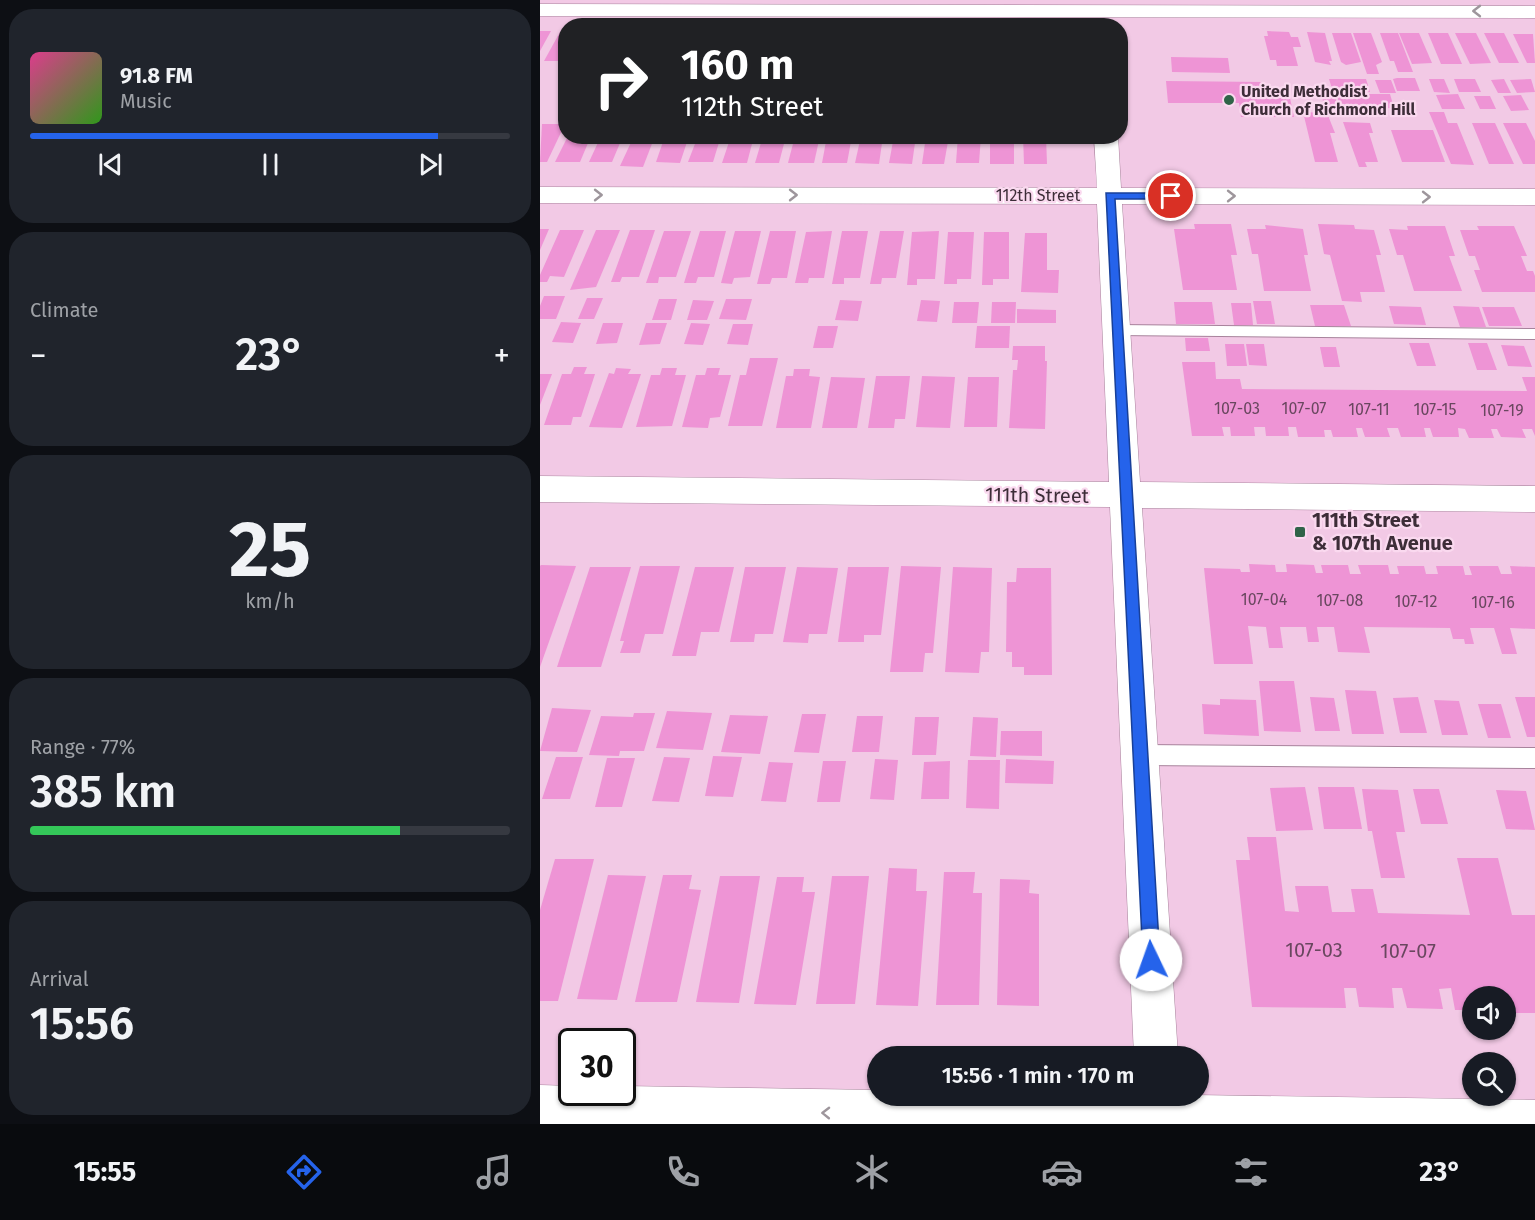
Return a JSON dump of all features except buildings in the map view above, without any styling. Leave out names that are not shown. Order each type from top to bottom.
[{"type":"street","points":[[540,10],[1535,12]]},
{"type":"street","points":[[1106,144],[1155,1046]]},
{"type":"street","name":"112th Street","points":[[540,195],[1535,197]]},
{"type":"street","name":"111th Street","points":[[540,489],[1535,499]]},
{"type":"street","points":[[540,1108],[1159,1113],[1535,1124]]},
{"type":"lane","points":[[1117,330],[1535,334]]},
{"type":"lane","points":[[1140,755],[1535,758]]},
{"type":"place","name":"United Methodist Church of Richmond Hill","points":[[1229,100]]},
{"type":"place","name":"111th Street & 107th Avenue","points":[[1300,532]]},
{"type":"route","points":[[1151,960],[1109,195],[1171,196]]}]
